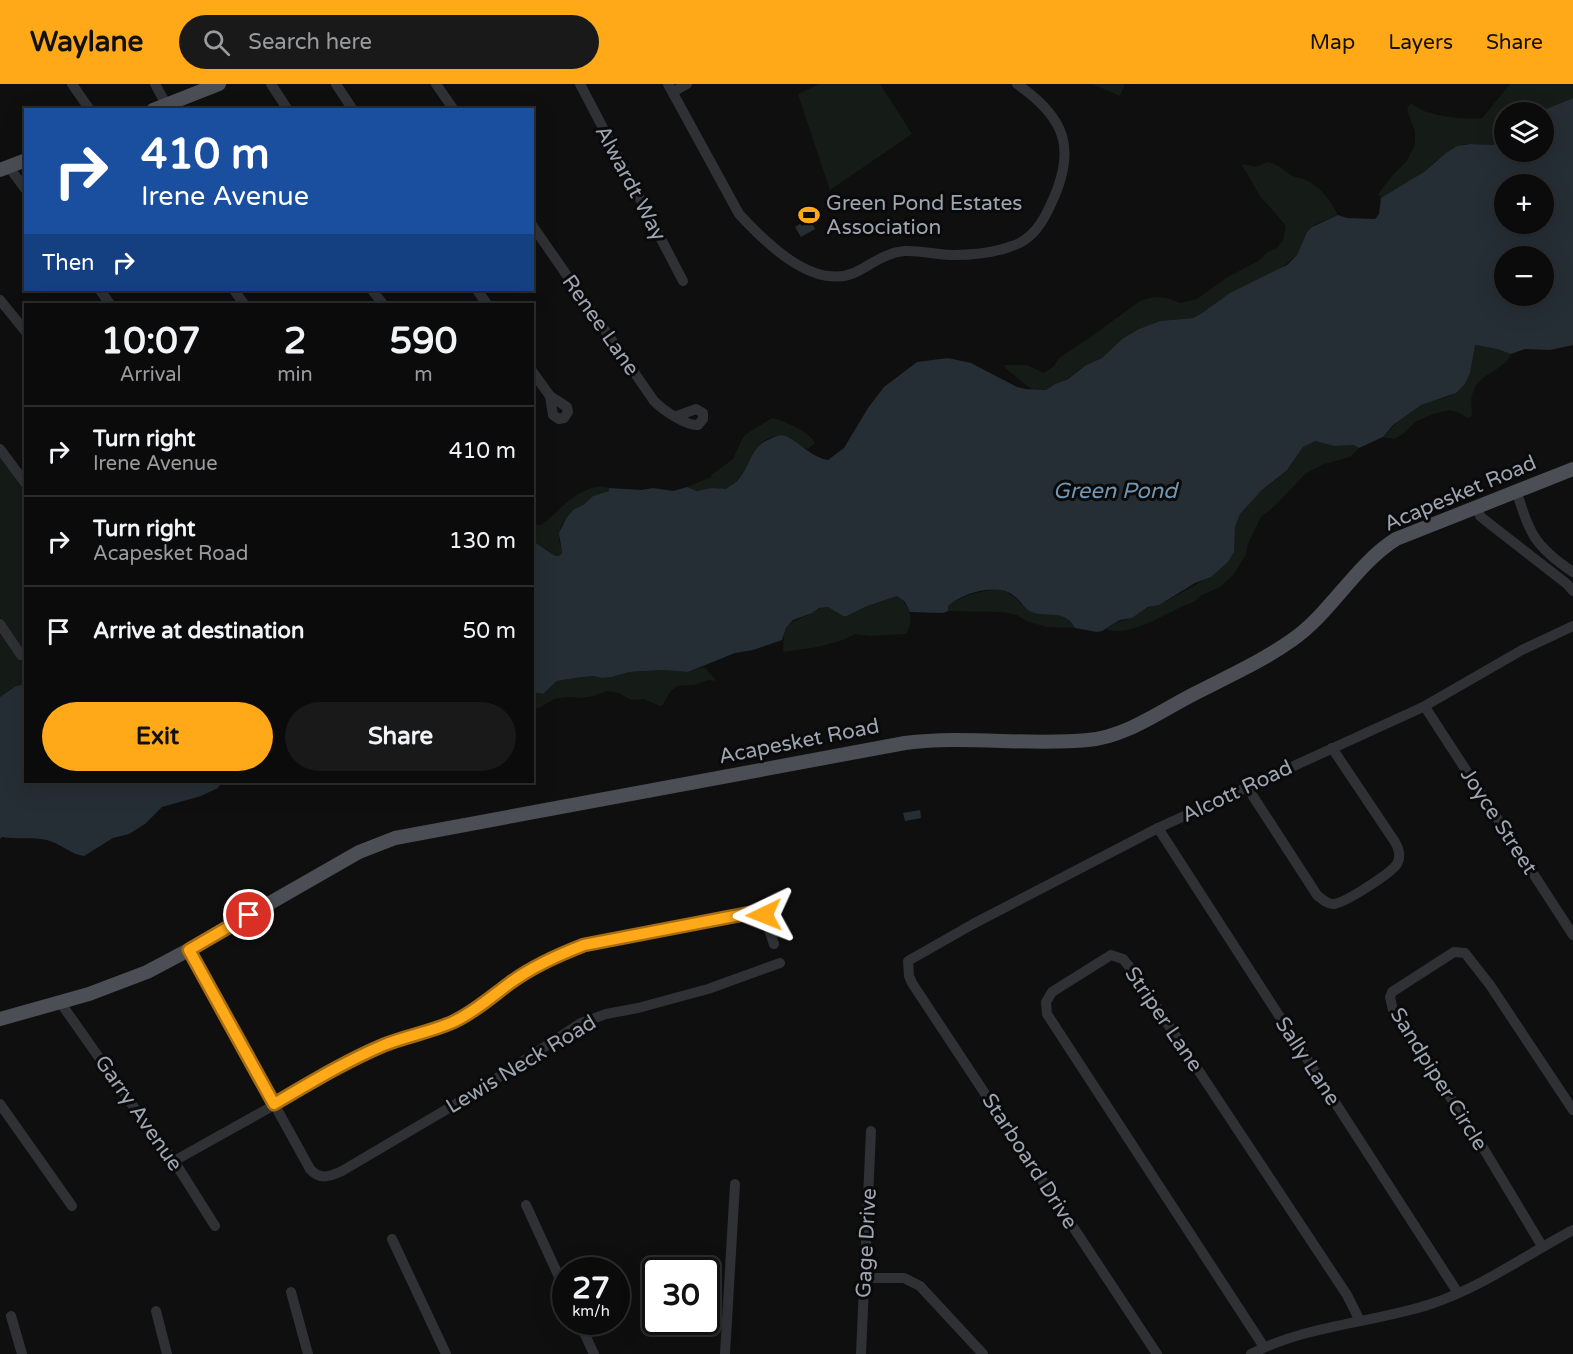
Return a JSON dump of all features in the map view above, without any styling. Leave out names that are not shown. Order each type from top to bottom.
[{"type":"main road","points":[[165,107],[219,84]]},
{"type":"main road","points":[[4,169],[24,161]]},
{"type":"main road","name":"Acapesket Road","points":[[0,1019],[131,978],[189,950],[359,852],[395,838],[905,743],[941,740],[1077,741],[1108,736],[1139,723],[1293,640],[1375,555],[1396,538],[1573,469]]},
{"type":"street","points":[[72,84],[89,108]]},
{"type":"street","points":[[155,84],[165,107]]},
{"type":"street","points":[[271,84],[287,108]]},
{"type":"street","points":[[336,84],[352,108]]},
{"type":"street","points":[[436,84],[453,108]]},
{"type":"street","name":"Alwardt Way","points":[[580,84],[683,281]]},
{"type":"street","points":[[687,84],[671,88],[739,214],[750,226],[801,268],[834,278],[855,272],[887,254],[914,250],[952,255],[994,251],[1014,246],[1034,232],[1061,184],[1066,156],[1065,145],[1056,122],[1044,105],[1017,84]]},
{"type":"street","points":[[4,169],[24,188]]},
{"type":"street","name":"Renee Lane","points":[[534,228],[654,401],[677,416]]},
{"type":"street","points":[[0,300],[24,330]]},
{"type":"street","points":[[534,374],[550,396]]},
{"type":"street","points":[[0,449],[24,481]]},
{"type":"street","points":[[1516,490],[1524,515],[1538,544],[1546,553],[1573,572]]},
{"type":"street","points":[[1478,507],[1480,516],[1573,591]]},
{"type":"street","points":[[0,624],[21,655]]},
{"type":"street","name":"Alcott Road","points":[[908,966],[910,960],[973,924],[1158,828],[1425,706],[1530,646],[1573,626]]},
{"type":"street","name":"Joyce Street","points":[[1425,706],[1573,935]]},
{"type":"street","points":[[1247,787],[1317,895],[1333,904],[1346,900],[1394,868],[1400,857],[1399,848],[1332,748]]},
{"type":"street","name":"Sally Lane","points":[[1158,828],[1458,1293]]},
{"type":"street","points":[[174,1161],[328,1073],[384,1045],[454,1022],[536,966],[584,945],[760,912],[764,915],[774,944]]},
{"type":"street","points":[[189,950],[274,1104]]},
{"type":"street","name":"Sandpiper Circle","points":[[1542,1246],[1479,1141],[1393,1010],[1390,997],[1392,992],[1454,952],[1465,953],[1490,985],[1573,1110]]},
{"type":"street","name":"Striper Lane","points":[[1264,1347],[1047,1014],[1046,1002],[1052,992],[1111,955],[1123,959],[1132,970],[1347,1295],[1360,1321]]},
{"type":"street","name":"Lewis Neck Road","points":[[274,1104],[310,1170],[316,1176],[321,1177],[342,1171],[476,1092],[588,1020],[708,988],[780,963]]},
{"type":"street","name":"Starboard Drive","points":[[908,966],[912,983],[1157,1354]]},
{"type":"street","name":"Garry Avenue","points":[[60,1002],[174,1161],[215,1226]]},
{"type":"street","points":[[0,1104],[72,1206]]},
{"type":"street","name":"Gage Drive","points":[[861,1354],[871,1131]]},
{"type":"street","points":[[725,1354],[735,1184]]},
{"type":"street","points":[[526,1205],[552,1262]]},
{"type":"street","points":[[1251,1354],[1264,1347],[1309,1334],[1412,1310],[1458,1293],[1573,1230]]},
{"type":"street","points":[[392,1239],[446,1354]]},
{"type":"street","points":[[865,1278],[904,1278],[920,1286],[983,1354]]},
{"type":"street","points":[[291,1292],[308,1354]]},
{"type":"street","points":[[156,1311],[167,1354]]},
{"type":"street","points":[[11,1316],[22,1354]]},
{"type":"street","points":[[585,1335],[594,1354]]},
{"type":"shaded area","points":[[819,84],[880,84],[912,134],[830,190],[798,94]]},
{"type":"shaded area","points":[[1092,84],[1125,84],[1120,96]]},
{"type":"shaded area","points":[[1510,84],[1573,84],[1573,98],[1554,106],[1554,102],[1495,102]]},
{"type":"shaded area","points":[[1494,103],[1494,145],[1464,144],[1391,194],[1381,198],[1378,194],[1406,162],[1415,145],[1415,132],[1407,109],[1410,104],[1441,116],[1482,118]]},
{"type":"shaded area","points":[[1267,162],[1316,186],[1329,200],[1338,215],[1314,225],[1307,232],[1297,255],[1279,270],[1223,298],[1193,318],[1160,321],[1139,329],[1122,339],[1102,358],[1086,365],[1067,379],[1046,390],[1031,389],[1006,369],[1004,365],[1027,365],[1044,373],[1066,353],[1140,301],[1153,297],[1181,303],[1197,299],[1226,278],[1277,248],[1283,240],[1286,226],[1260,196],[1242,165],[1256,167]]},
{"type":"shaded area","points":[[1474,345],[1511,354],[1508,360],[1480,380],[1476,386],[1472,398],[1472,416],[1468,418],[1450,410],[1433,414],[1415,422],[1394,439],[1383,437],[1413,409],[1448,396],[1464,385],[1469,376]]},
{"type":"shaded area","points":[[772,418],[803,431],[815,443],[808,449],[786,437],[768,438],[761,443],[736,482],[728,488],[700,491],[687,487],[711,477],[733,459],[746,434]]},
{"type":"shaded area","points":[[1315,441],[1334,446],[1355,445],[1359,448],[1350,457],[1324,464],[1306,473],[1275,506],[1261,517],[1245,556],[1234,574],[1220,587],[1202,595],[1194,602],[1139,627],[1116,631],[1106,629],[1174,597],[1224,566],[1230,556],[1236,522],[1242,510],[1287,469],[1303,447]]},
{"type":"shaded area","points":[[0,455],[24,487],[24,652],[0,617]]},
{"type":"shaded area","points":[[601,486],[609,488],[609,491],[593,496],[574,509],[567,517],[561,526],[559,540],[562,553],[559,556],[555,556],[534,542],[534,524],[541,525],[568,501],[591,488]]},
{"type":"shaded area","points":[[994,589],[1012,595],[1033,613],[1062,616],[1075,628],[1047,627],[1026,621],[1017,615],[1002,612],[948,611],[948,606],[959,599]]},
{"type":"shaded area","points":[[897,596],[910,613],[911,618],[906,634],[870,636],[855,634],[818,647],[783,652],[786,629],[789,625],[819,609],[829,608],[847,616],[867,606]]},
{"type":"shaded area","points":[[0,632],[24,652],[24,684],[16,686],[0,697]]},
{"type":"shaded area","points":[[704,667],[717,681],[709,680],[694,685],[677,686],[670,692],[662,706],[643,699],[631,700],[619,693],[607,691],[594,696],[554,699],[539,708],[534,708],[534,692],[543,694],[557,681],[593,676],[612,677],[629,672],[662,670],[688,672]]},
{"type":"water","name":"Green Pond","points":[[1573,98],[1573,345],[1550,350],[1525,349],[1511,354],[1475,345],[1470,373],[1465,384],[1456,393],[1421,405],[1393,425],[1383,437],[1359,448],[1354,445],[1334,446],[1315,441],[1303,447],[1287,470],[1261,491],[1240,514],[1235,527],[1234,552],[1228,562],[1211,577],[1195,583],[1159,605],[1148,607],[1132,618],[1120,620],[1097,632],[1075,628],[1062,616],[1031,612],[1013,595],[998,590],[980,591],[962,597],[948,606],[948,611],[943,613],[910,612],[905,602],[897,596],[867,606],[847,616],[828,607],[819,608],[793,620],[786,628],[782,640],[753,650],[735,653],[688,672],[662,670],[629,672],[602,678],[593,676],[575,678],[557,681],[543,694],[534,692],[534,542],[555,556],[559,556],[562,553],[559,533],[567,517],[574,509],[593,496],[609,491],[609,488],[642,490],[653,488],[673,491],[687,487],[697,491],[712,488],[726,489],[742,475],[758,446],[779,436],[788,437],[812,454],[828,460],[844,448],[868,408],[884,387],[917,362],[948,358],[971,363],[1017,387],[1046,390],[1068,379],[1086,365],[1102,358],[1122,339],[1139,329],[1160,321],[1193,318],[1230,293],[1287,265],[1297,255],[1307,232],[1312,227],[1338,215],[1347,218],[1375,219],[1379,214],[1381,198],[1424,172],[1457,146],[1494,145],[1494,162],[1554,162],[1554,106]]},
{"type":"water","points":[[811,221],[815,229],[801,237],[795,227]]},
{"type":"water","points":[[24,684],[24,783],[221,783],[218,788],[201,796],[162,807],[145,824],[129,834],[113,838],[84,856],[44,840],[2,837],[0,839],[0,697],[16,686]]},
{"type":"water","points":[[920,810],[921,818],[905,821],[903,813]]},
{"type":"place","name":"Green Pond Estates Association","points":[[809,215]]},
{"type":"route","points":[[249,915],[189,950],[274,1104],[384,1045],[454,1022],[536,966],[584,945],[750,913],[760,912],[764,915]]}]
